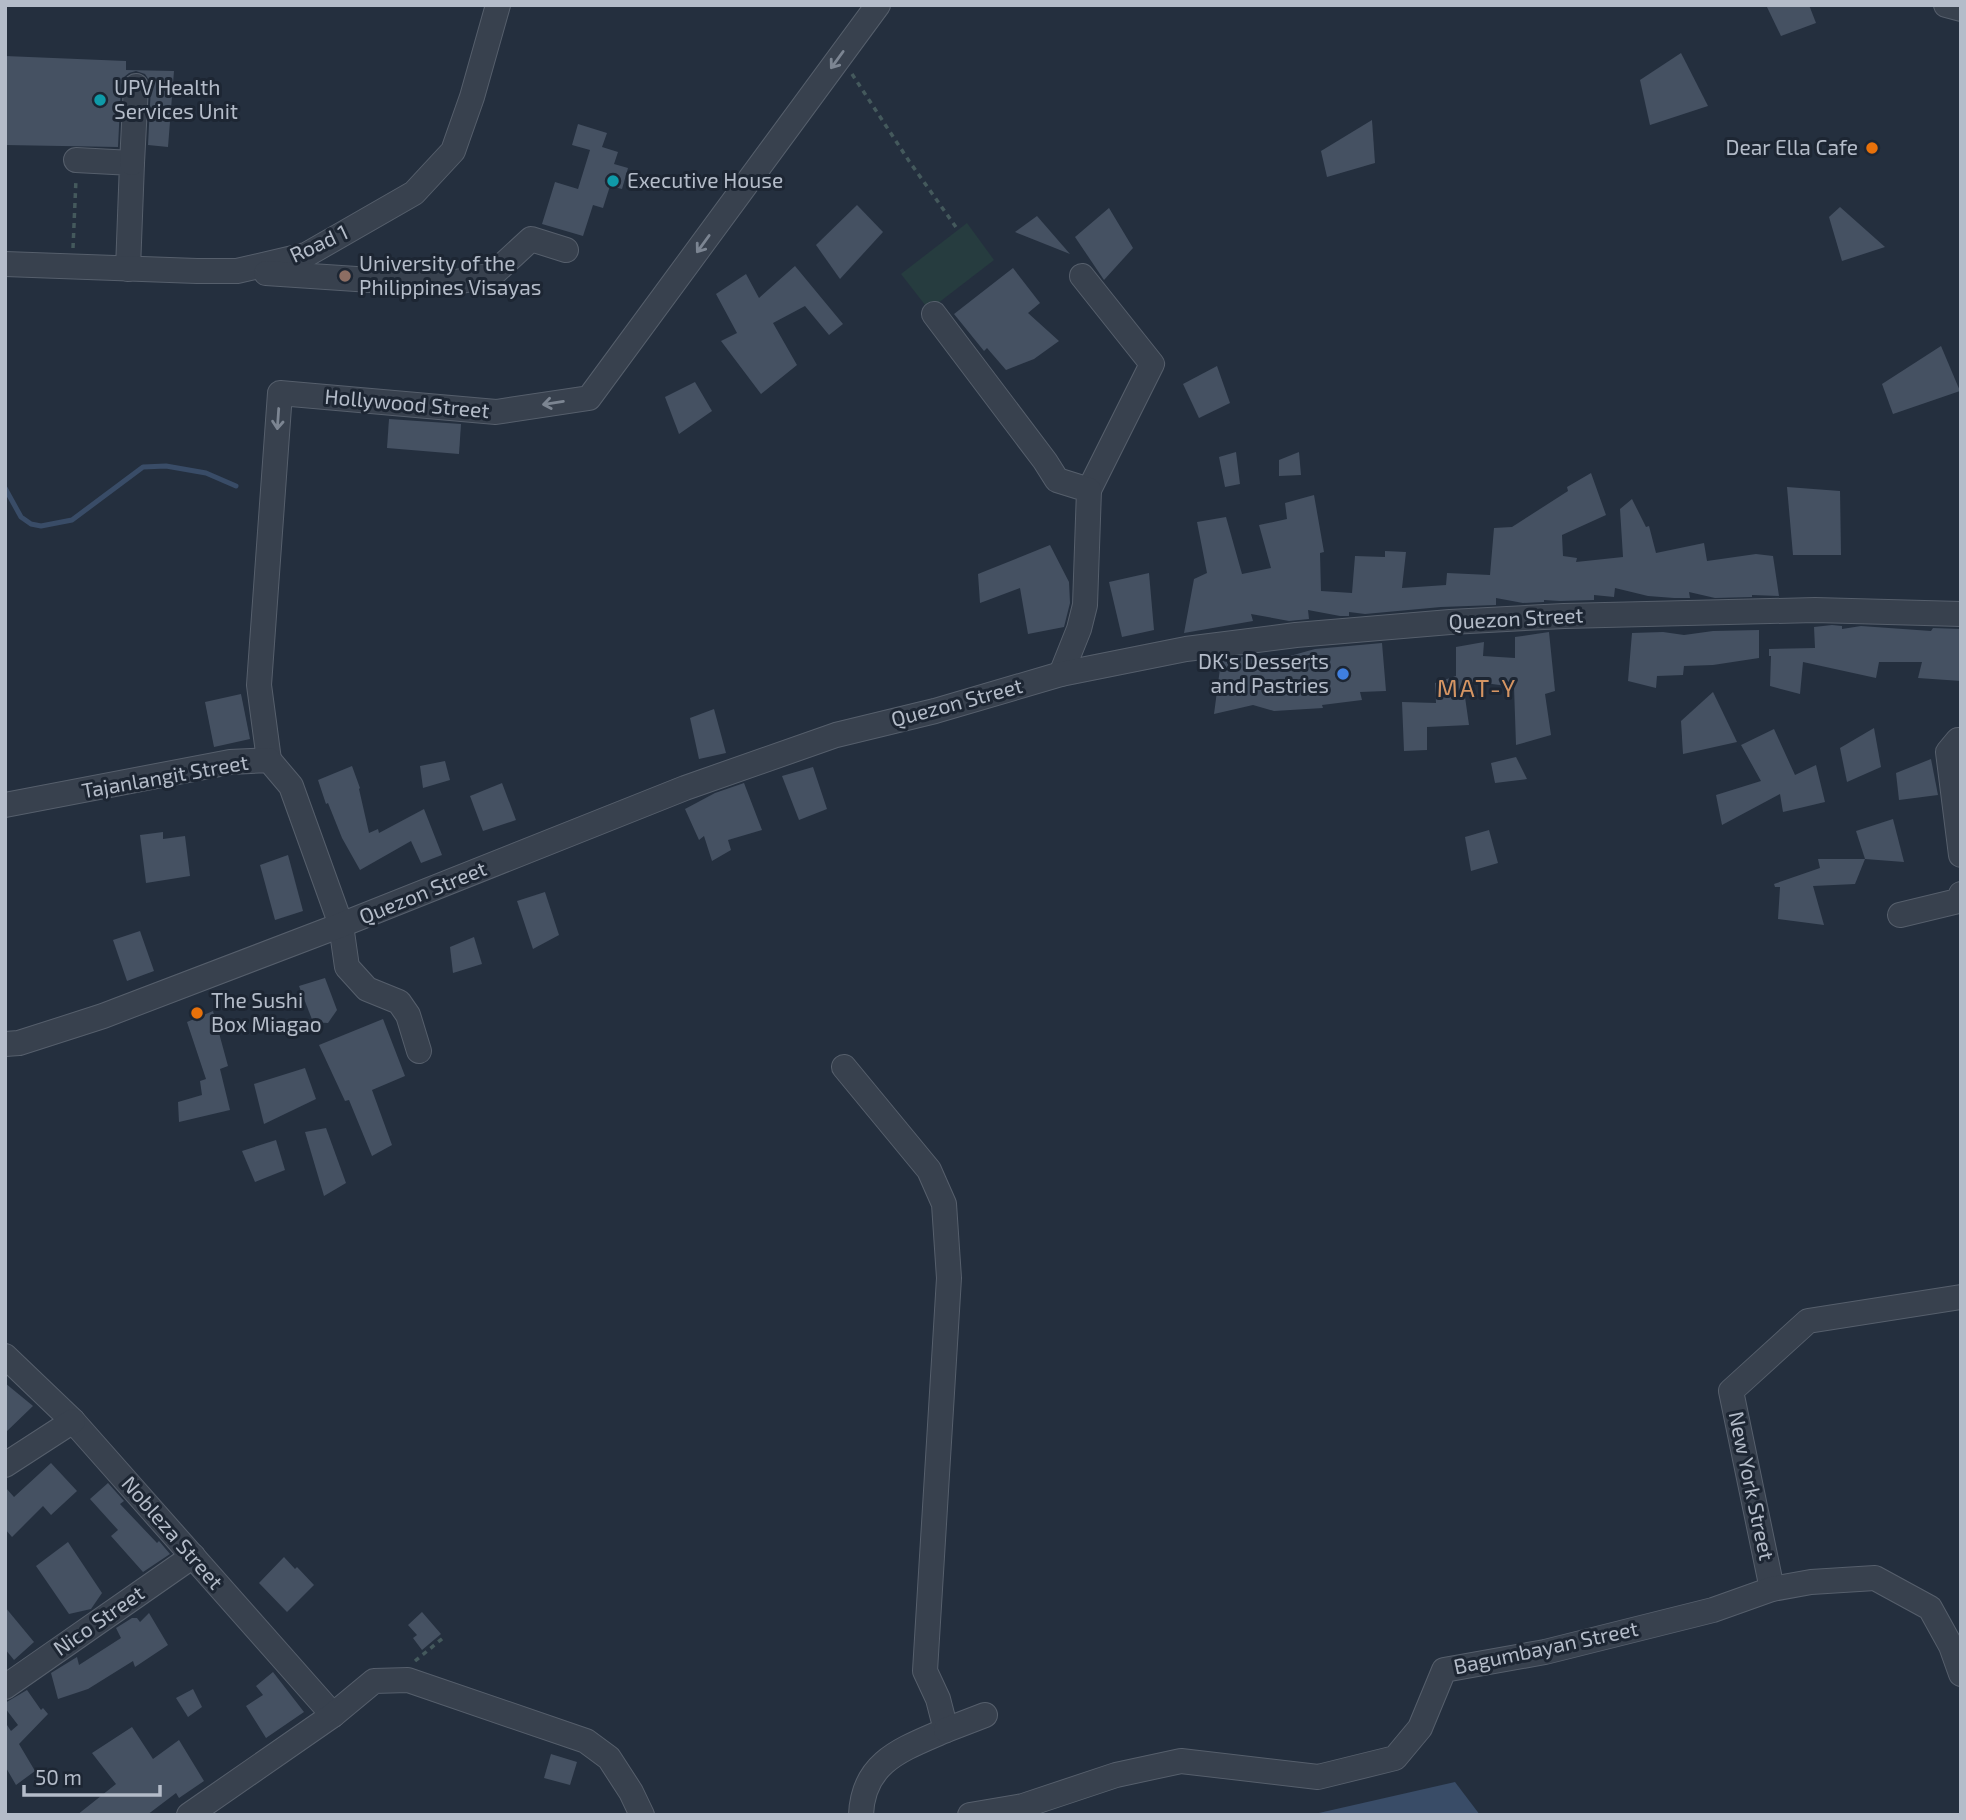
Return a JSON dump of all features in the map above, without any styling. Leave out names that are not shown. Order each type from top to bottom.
[{"type":"street","name":"Road 1","points":[[5,264],[237,271],[306,255],[414,193],[453,151],[498,5]]},
{"type":"street","name":"Hollywood Street","points":[[269,760],[259,685],[280,393],[496,412],[589,398],[878,5]]},
{"type":"street","points":[[1946,5],[1961,9]]},
{"type":"street","points":[[128,269],[136,86]]},
{"type":"street","points":[[76,160],[132,163]]},
{"type":"street","points":[[237,271],[451,283],[492,275],[531,239],[566,250]]},
{"type":"street","points":[[1061,674],[1079,629],[1085,605],[1089,490],[1152,364],[1082,276]]},
{"type":"street","points":[[934,314],[1045,461],[1056,480],[1089,490]]},
{"type":"street","name":"Quezon Street","points":[[5,1044],[19,1043],[103,1016],[760,761],[836,735],[1061,674],[1186,649],[1296,635],[1450,622],[1564,616],[1815,610],[1961,614]]},
{"type":"street","points":[[1961,740],[1948,752],[1961,855]]},
{"type":"street","name":"Tajanlangit Street","points":[[5,805],[230,762],[269,760],[290,786],[341,925],[347,967],[367,989],[399,1002],[408,1015],[419,1051]]},
{"type":"street","points":[[1900,915],[1958,901],[1961,894]]},
{"type":"street","points":[[844,1067],[929,1170],[944,1204],[949,1278],[925,1671],[938,1699],[946,1730]]},
{"type":"street","name":"New York Street","points":[[1772,1588],[1731,1391],[1808,1321],[1961,1297]]},
{"type":"street","name":"Nobleza Street","points":[[5,1356],[73,1421],[333,1715]]},
{"type":"street","points":[[5,1465],[73,1421]]},
{"type":"street","name":"Nico Street","points":[[5,1687],[193,1556]]},
{"type":"street","name":"Bagumbayan Street","points":[[970,1815],[1023,1805],[1116,1775],[1181,1761],[1318,1777],[1395,1758],[1420,1728],[1444,1670],[1545,1652],[1713,1610],[1772,1588],[1811,1582],[1875,1578],[1930,1608],[1956,1645],[1961,1674]]},
{"type":"street","points":[[189,1815],[333,1715],[374,1681],[408,1680],[586,1741],[610,1758],[642,1815]]},
{"type":"street","points":[[861,1815],[862,1798],[875,1769],[897,1753],[985,1715]]},
{"type":"path","points":[[849,69],[958,230]]},
{"type":"path","points":[[72,268],[76,160]]},
{"type":"green space","points":[[967,223],[994,260],[929,310],[901,274]]},
{"type":"water","points":[[1455,1782],[1480,1815],[1310,1815]]},
{"type":"building","points":[[1766,5],[1809,5],[1816,23],[1781,36]]},
{"type":"building","points":[[1681,53],[1708,106],[1650,125],[1640,80]]},
{"type":"building","name":"UPV Health Services Unit","points":[[5,56],[126,61],[126,70],[174,71],[168,147],[148,145],[151,86],[145,74],[136,71],[124,77],[121,85],[118,147],[5,145]]},
{"type":"building","points":[[1372,120],[1375,163],[1327,177],[1321,151]]},
{"type":"building","name":"Executive House","points":[[578,124],[607,133],[602,147],[618,152],[614,164],[628,168],[622,189],[610,186],[603,208],[593,205],[583,236],[542,224],[555,182],[578,189],[590,150],[572,145]]},
{"type":"building","points":[[857,205],[883,232],[840,279],[816,245]]},
{"type":"building","points":[[1840,207],[1885,247],[1842,261],[1829,217]]},
{"type":"building","points":[[1109,208],[1133,248],[1104,280],[1075,237]]},
{"type":"building","points":[[1037,216],[1070,254],[1015,232]]},
{"type":"building","points":[[795,266],[843,324],[829,335],[805,306],[773,323],[797,365],[761,394],[721,341],[737,333],[716,294],[746,274],[759,298]]},
{"type":"building","points":[[1013,268],[1040,303],[1028,313],[1059,341],[1034,359],[1006,370],[987,348],[984,351],[954,314]]},
{"type":"building","points":[[1941,346],[1960,391],[1893,414],[1882,384]]},
{"type":"building","points":[[1217,366],[1230,403],[1199,418],[1183,384]]},
{"type":"building","points":[[695,382],[712,411],[679,434],[665,397]]},
{"type":"building","points":[[389,419],[461,424],[459,454],[387,448]]},
{"type":"building","points":[[1236,452],[1240,484],[1225,487],[1219,457]]},
{"type":"building","points":[[1299,452],[1301,475],[1279,476],[1279,460]]},
{"type":"building","points":[[1591,473],[1606,515],[1562,535],[1563,556],[1577,558],[1576,562],[1623,557],[1620,509],[1632,499],[1646,527],[1649,526],[1656,553],[1704,543],[1707,561],[1756,554],[1773,556],[1779,596],[1715,598],[1689,592],[1690,598],[1674,598],[1648,596],[1615,588],[1614,597],[1594,595],[1594,600],[1544,600],[1523,603],[1496,598],[1496,605],[1365,614],[1349,612],[1349,616],[1308,610],[1309,619],[1289,621],[1251,614],[1253,621],[1184,633],[1194,579],[1207,573],[1197,522],[1226,517],[1242,574],[1271,568],[1259,525],[1287,519],[1285,503],[1314,495],[1324,552],[1320,553],[1321,591],[1352,593],[1355,556],[1385,557],[1385,551],[1406,552],[1402,588],[1446,585],[1447,573],[1490,575],[1494,528],[1512,527]]},
{"type":"building","points":[[1787,487],[1840,491],[1841,555],[1793,555]]},
{"type":"building","points":[[1050,545],[1069,582],[1070,603],[1064,627],[1028,634],[1020,588],[980,603],[978,574]]},
{"type":"building","points":[[1149,573],[1154,630],[1122,637],[1109,582]]},
{"type":"building","points":[[1842,626],[1842,629],[1861,626],[1931,631],[1933,628],[1961,629],[1961,681],[1918,678],[1922,662],[1879,662],[1876,678],[1803,662],[1800,694],[1770,686],[1769,649],[1815,648],[1814,627]]},
{"type":"building","points":[[1759,630],[1759,658],[1684,666],[1683,675],[1657,676],[1656,688],[1628,681],[1632,633],[1663,632],[1684,635]]},
{"type":"building","points":[[1549,632],[1555,691],[1545,694],[1551,735],[1516,745],[1514,687],[1463,683],[1469,725],[1427,727],[1427,750],[1404,751],[1402,702],[1436,703],[1435,683],[1456,676],[1456,647],[1484,642],[1483,656],[1515,658],[1515,637]]},
{"type":"building","points":[[1382,643],[1386,691],[1360,692],[1362,700],[1322,705],[1323,708],[1274,711],[1253,705],[1214,714],[1221,661],[1240,657],[1279,659],[1315,649]]},
{"type":"building","points":[[1713,692],[1737,742],[1683,754],[1681,721]]},
{"type":"building","points":[[241,694],[250,739],[214,747],[205,702]]},
{"type":"building","points":[[714,709],[726,753],[699,759],[690,718]]},
{"type":"building","points":[[1874,728],[1881,767],[1847,782],[1840,748]]},
{"type":"building","points":[[1774,729],[1795,775],[1816,765],[1825,802],[1783,812],[1780,794],[1722,825],[1716,795],[1761,781],[1741,745]]},
{"type":"building","points":[[1516,757],[1527,779],[1495,783],[1491,763]]},
{"type":"building","points":[[1931,759],[1938,795],[1899,800],[1896,773]]},
{"type":"building","points":[[445,761],[450,780],[423,788],[420,766]]},
{"type":"building","points":[[352,766],[360,788],[369,833],[378,829],[379,833],[424,809],[442,855],[421,863],[411,841],[360,870],[342,838],[328,803],[326,804],[318,780]]},
{"type":"building","points":[[813,767],[827,809],[799,820],[782,776]]},
{"type":"building","points":[[502,783],[516,820],[483,831],[470,796]]},
{"type":"building","points":[[744,783],[762,830],[728,840],[731,850],[712,861],[704,836],[699,840],[685,809],[715,793]]},
{"type":"building","points":[[1893,819],[1904,862],[1865,859],[1856,831]]},
{"type":"building","points":[[1489,830],[1498,863],[1471,871],[1465,837]]},
{"type":"building","points":[[163,832],[163,839],[185,836],[190,876],[146,883],[140,835]]},
{"type":"building","points":[[288,855],[303,911],[275,920],[260,865]]},
{"type":"building","points":[[1818,859],[1865,859],[1855,884],[1813,886],[1824,925],[1778,919],[1780,887],[1775,887],[1774,884],[1820,868]]},
{"type":"building","points":[[545,892],[559,935],[533,949],[517,901]]},
{"type":"building","points":[[140,931],[154,971],[127,981],[113,940]]},
{"type":"building","points":[[474,937],[482,964],[453,973],[450,947]]},
{"type":"building","points":[[325,978],[337,1010],[328,1023],[313,1022],[299,986]]},
{"type":"building","points":[[213,1011],[228,1066],[220,1069],[230,1110],[179,1122],[178,1102],[202,1095],[200,1081],[206,1079],[187,1022]]},
{"type":"building","points":[[383,1019],[405,1076],[372,1090],[392,1145],[372,1156],[349,1100],[345,1101],[319,1045]]},
{"type":"building","points":[[305,1068],[316,1099],[264,1124],[254,1084]]},
{"type":"building","points":[[326,1128],[346,1183],[324,1196],[305,1132]]},
{"type":"building","points":[[276,1140],[285,1170],[255,1182],[242,1151]]},
{"type":"building","points":[[5,1383],[33,1406],[5,1433]]},
{"type":"building","points":[[51,1463],[77,1491],[51,1515],[43,1506],[12,1537],[5,1529],[5,1487],[14,1497]]},
{"type":"building","points":[[108,1483],[124,1501],[120,1504],[170,1554],[143,1572],[111,1536],[118,1530],[90,1499]]},
{"type":"building","points":[[68,1542],[102,1593],[91,1609],[69,1614],[36,1566]]},
{"type":"building","points":[[284,1557],[314,1585],[287,1612],[259,1583]]},
{"type":"building","points":[[5,1607],[34,1642],[14,1660],[5,1649]]},
{"type":"building","points":[[422,1612],[441,1634],[422,1650],[413,1638],[417,1635],[408,1625]]},
{"type":"building","points":[[149,1613],[168,1645],[135,1667],[133,1661],[88,1689],[58,1699],[51,1673],[77,1657],[79,1665],[121,1638],[116,1628],[132,1618],[137,1618],[140,1622]]},
{"type":"building","points":[[273,1672],[304,1712],[266,1738],[246,1706],[263,1695],[256,1686]]},
{"type":"building","points":[[193,1689],[202,1707],[188,1717],[176,1698]]},
{"type":"building","points":[[27,1690],[41,1710],[43,1708],[48,1714],[19,1744],[35,1771],[16,1785],[5,1766],[5,1722],[11,1731],[18,1725],[5,1708],[5,1703]]},
{"type":"building","points":[[132,1727],[153,1759],[179,1740],[204,1781],[179,1798],[176,1793],[147,1815],[77,1815],[116,1784],[92,1753]]},
{"type":"building","points":[[551,1754],[577,1762],[570,1785],[544,1778]]},
{"type":"waterway","points":[[5,488],[21,517],[31,524],[41,526],[72,520],[143,467],[166,466],[206,473],[236,486]]},
{"type":"place","name":"UPV Health Services Unit","points":[[100,100]]},
{"type":"place","name":"Dear Ella Cafe","points":[[1872,148]]},
{"type":"place","name":"Executive House","points":[[613,181]]},
{"type":"place","name":"University of the Philippines Visayas","points":[[345,276]]},
{"type":"place","name":"DK's Desserts and Pastries","points":[[1343,674]]},
{"type":"place","name":"The Sushi Box Miagao","points":[[197,1013]]},
{"type":"district","name":"MAT-Y","points":[[1477,689]]}]
